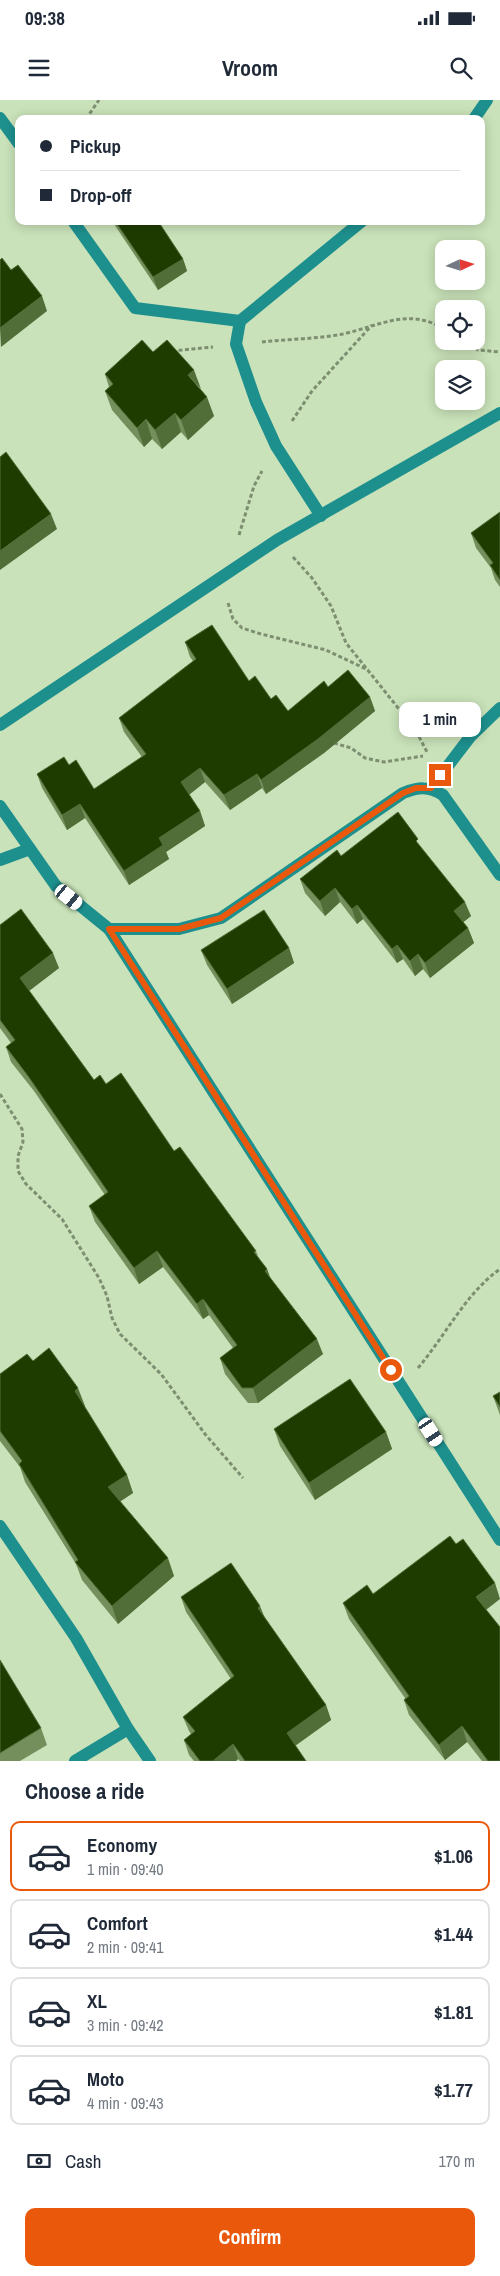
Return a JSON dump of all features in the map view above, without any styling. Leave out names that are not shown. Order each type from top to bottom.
[{"type":"street","points":[[477,115],[488,100]]},
{"type":"street","points":[[0,118],[15,139]]},
{"type":"street","points":[[76,225],[135,308],[240,321]]},
{"type":"street","points":[[321,516],[276,446],[256,402],[236,344],[240,321],[357,225]]},
{"type":"street","points":[[0,725],[277,540],[500,414]]},
{"type":"street","points":[[431,788],[470,737],[500,708]]},
{"type":"street","points":[[109,929],[179,929],[221,918],[403,793],[416,788],[431,788],[443,795],[500,875]]},
{"type":"street","points":[[0,806],[56,886],[109,929],[500,1540]]},
{"type":"street","points":[[0,860],[30,849]]},
{"type":"street","points":[[0,1526],[76,1638],[128,1729],[150,1761]]},
{"type":"street","points":[[75,1761],[128,1729]]},
{"type":"path","points":[[89,115],[99,100]]},
{"type":"path","points":[[170,351],[343,334],[372,325],[412,317],[435,323]]},
{"type":"path","points":[[478,350],[500,352]]},
{"type":"path","points":[[277,540],[312,578],[331,606],[346,643],[415,729],[429,755],[384,762],[365,758],[351,748],[330,741]]},
{"type":"path","points":[[222,577],[233,618],[242,628],[326,650],[368,670]]},
{"type":"path","points":[[0,1094],[22,1129],[23,1142],[18,1156],[18,1171],[26,1184],[62,1220],[98,1278],[107,1296],[112,1318],[120,1334],[161,1374],[205,1434],[243,1478]]},
{"type":"path","points":[[402,1386],[436,1347],[457,1314],[484,1280],[500,1269]]},
{"type":"building","points":[[118,225],[161,225],[183,259],[153,277]]},
{"type":"building","points":[[2,258],[11,270],[18,265],[42,296],[0,328],[0,260]]},
{"type":"building","points":[[142,340],[153,352],[167,340],[194,370],[188,375],[207,397],[181,420],[175,413],[155,430],[146,419],[137,428],[105,391],[113,384],[105,374]]},
{"type":"building","points":[[6,452],[51,514],[0,551],[0,457]]},
{"type":"building","points":[[500,512],[500,580],[490,565],[493,563],[471,533]]},
{"type":"building","points":[[212,625],[249,681],[255,676],[271,699],[276,695],[288,711],[324,681],[328,687],[348,670],[370,697],[318,739],[261,780],[257,774],[224,795],[200,768],[181,782],[200,811],[159,838],[163,845],[124,871],[80,804],[62,815],[37,774],[64,757],[69,765],[76,760],[94,789],[146,754],[119,718],[196,659],[185,642]]},
{"type":"building","points":[[398,812],[418,839],[416,841],[465,902],[454,911],[468,928],[425,963],[418,954],[410,961],[397,945],[392,949],[357,905],[352,909],[335,888],[320,901],[300,879],[337,850],[341,856]]},
{"type":"building","points":[[21,909],[53,953],[20,978],[94,1080],[100,1075],[106,1084],[121,1073],[174,1151],[180,1147],[256,1251],[254,1252],[267,1269],[265,1271],[317,1339],[253,1388],[242,1388],[220,1358],[237,1345],[203,1299],[197,1304],[157,1251],[134,1268],[89,1206],[108,1192],[6,1047],[15,1040],[0,1020],[0,925]]},
{"type":"building","points":[[264,910],[289,948],[227,989],[201,950]]},
{"type":"building","points":[[49,1348],[78,1388],[75,1391],[127,1475],[108,1487],[168,1558],[112,1606],[75,1562],[78,1560],[19,1464],[22,1461],[0,1431],[0,1374],[27,1354],[33,1361]]},
{"type":"building","points":[[350,1379],[386,1432],[309,1483],[274,1429]]},
{"type":"building","points":[[500,1392],[500,1407],[493,1396]]},
{"type":"building","points":[[450,1536],[456,1544],[463,1539],[495,1583],[476,1597],[500,1627],[500,1761],[488,1761],[462,1726],[439,1745],[404,1700],[409,1696],[343,1603],[367,1585],[373,1594]]},
{"type":"building","points":[[231,1563],[260,1606],[258,1608],[326,1705],[287,1733],[306,1761],[245,1761],[233,1744],[213,1761],[200,1761],[184,1740],[195,1731],[183,1717],[234,1676],[181,1597]]},
{"type":"building","points":[[0,1660],[41,1728],[0,1753]]},
{"type":"route","points":[[391,1370],[109,929],[179,929],[221,918],[403,793],[416,788],[431,788],[440,775]]}]
